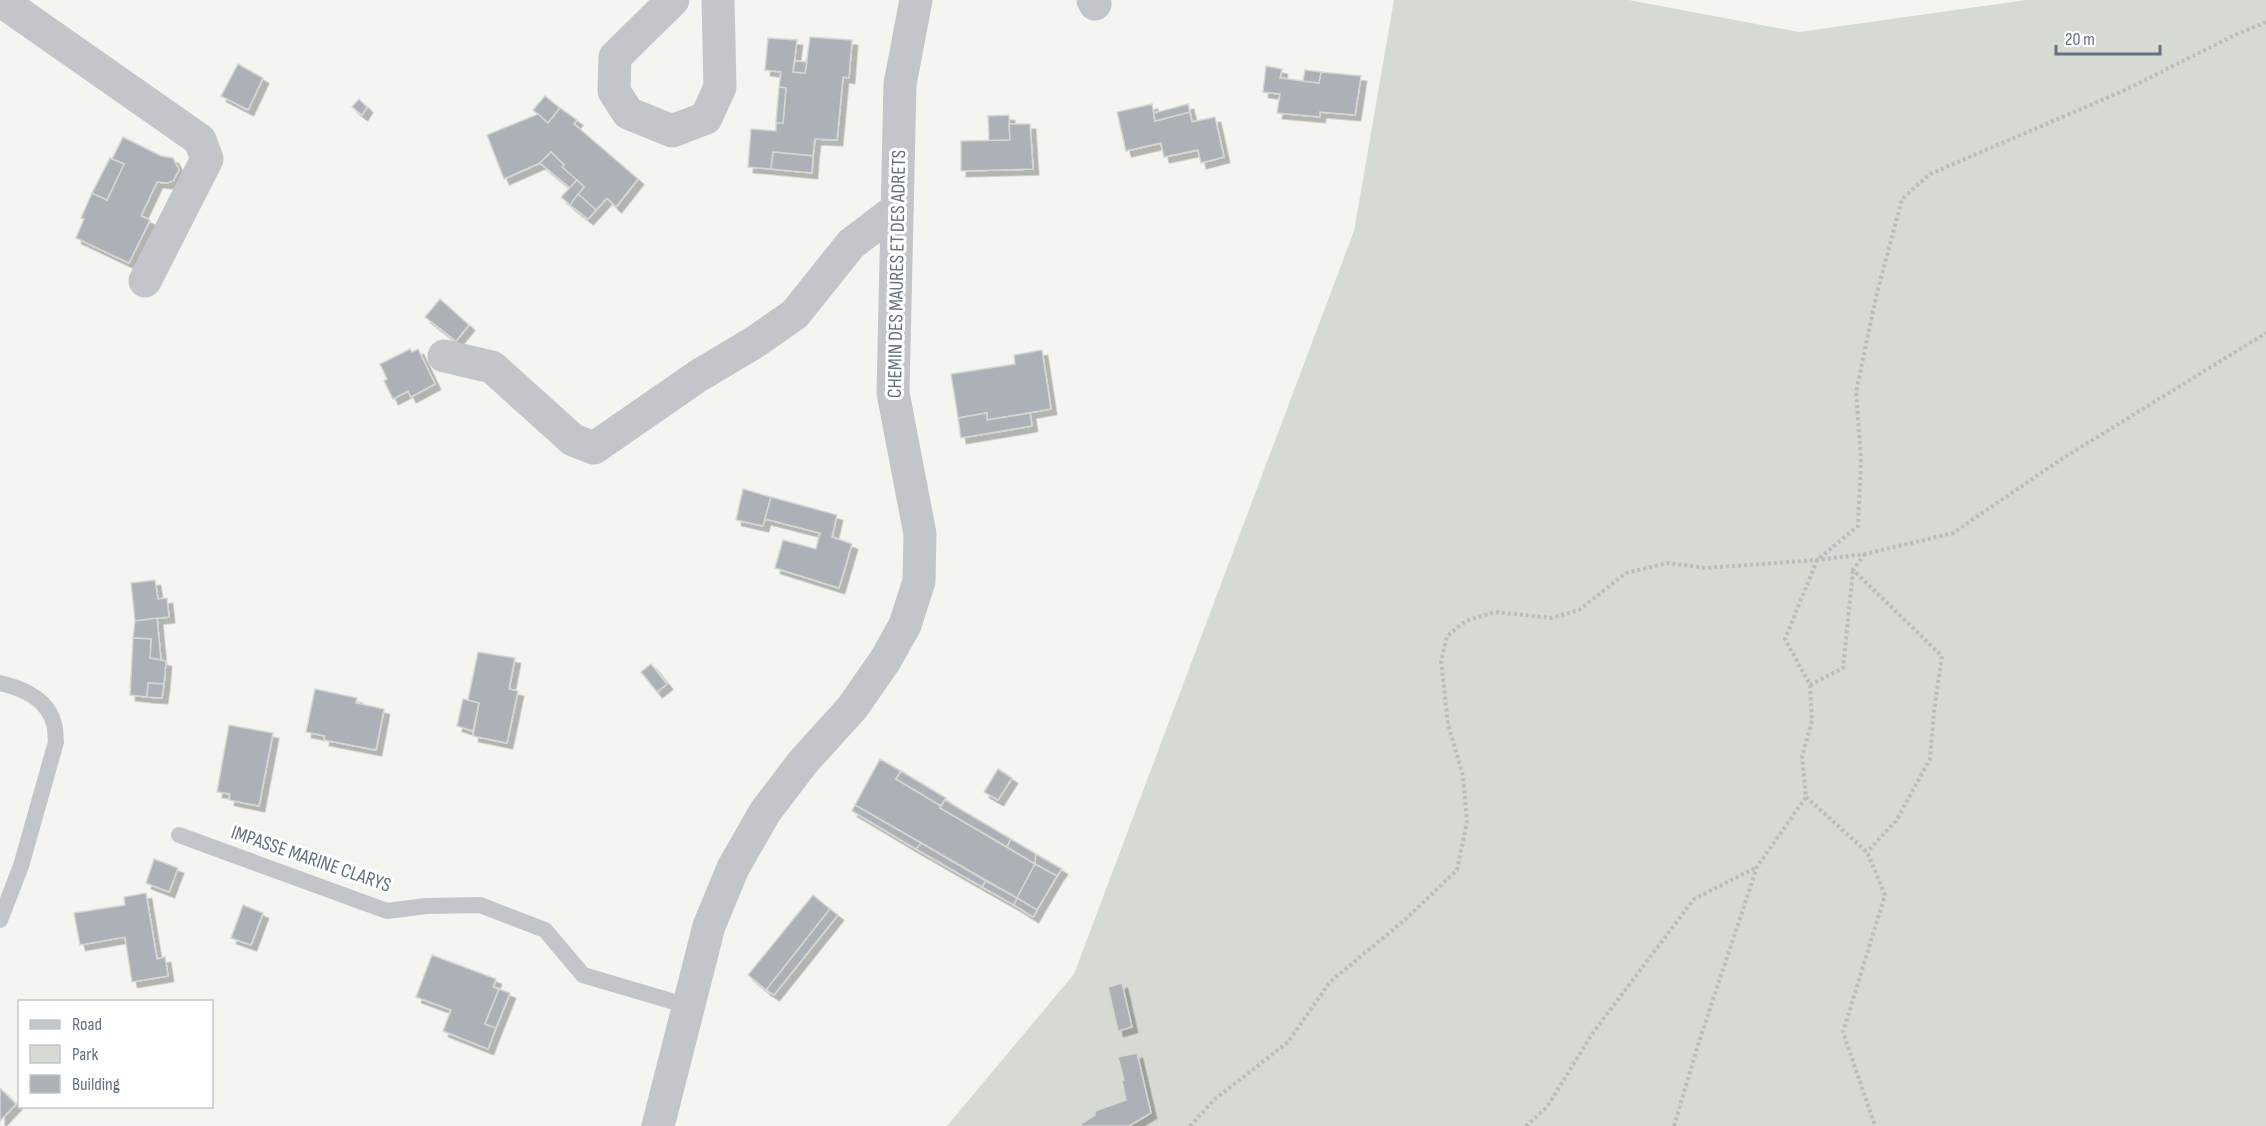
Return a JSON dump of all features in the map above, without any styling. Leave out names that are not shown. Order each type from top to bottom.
[{"type":"street","points":[[0,0],[200,140],[207,159],[145,281]]},
{"type":"street","points":[[672,0],[615,57],[614,91],[628,113],[672,131],[706,118],[720,87],[718,0]]},
{"type":"street","name":"CHEMIN DES MAURES ET DES ADRETS","points":[[658,1126],[709,926],[733,868],[765,812],[803,762],[852,708],[886,658],[905,625],[919,581],[920,534],[893,393],[900,84],[916,0]]},
{"type":"street","points":[[444,356],[492,367],[573,440],[594,448],[698,376],[755,342],[795,314],[851,244],[897,209]]},
{"type":"lane","points":[[0,683],[29,693],[43,705],[54,722],[56,742],[21,866],[0,920]]},
{"type":"lane","name":"IMPASSE MARINE CLARYS","points":[[179,835],[387,911],[426,906],[480,905],[545,930],[583,975],[688,1006]]},
{"type":"path","points":[[1674,1126],[1698,1045],[1757,867],[1806,797],[1802,757],[1812,721],[1810,685],[1785,639],[1818,560],[1858,526],[1861,459],[1856,392],[1876,297],[1902,199],[1930,174],[2123,91],[2266,22]]},
{"type":"path","points":[[1190,1126],[1214,1101],[1288,1042],[1330,982],[1407,918],[1457,870],[1467,822],[1463,776],[1448,724],[1441,661],[1447,636],[1466,621],[1495,612],[1551,618],[1579,610],[1626,573],[1667,563],[1706,568],[1818,560],[1865,554],[1953,533],[2060,460],[2266,333]]},
{"type":"path","points":[[1810,685],[1844,668],[1853,570],[1865,554]]},
{"type":"path","points":[[1853,570],[1942,656],[1930,759],[1896,821],[1868,852]]},
{"type":"path","points":[[1806,797],[1868,852],[1885,895],[1843,1032],[1875,1126]]},
{"type":"path","points":[[1526,1126],[1548,1107],[1592,1034],[1694,899],[1757,867]]},
{"type":"green space","points":[[1394,0],[1629,0],[1799,32],[2026,0],[2266,0],[2266,1126],[947,1126],[1074,974],[1354,231]]},
{"type":"building","points":[[810,37],[852,40],[849,78],[843,77],[837,140],[815,139],[813,156],[773,152],[771,169],[748,167],[751,129],[776,131],[776,123],[783,123],[786,88],[779,87],[781,72],[765,70],[768,38],[797,40],[793,72],[805,73]]},
{"type":"building","points":[[795,61],[807,62],[805,73],[793,72]]},
{"type":"building","points":[[238,64],[263,78],[248,110],[221,96]]},
{"type":"building","points":[[1266,66],[1282,69],[1280,78],[1319,83],[1321,72],[1361,76],[1355,115],[1320,112],[1320,117],[1277,113],[1280,94],[1263,92]]},
{"type":"building","points":[[1305,70],[1321,72],[1319,83],[1303,81]]},
{"type":"building","points":[[779,87],[786,88],[783,123],[776,123]]},
{"type":"building","points":[[545,96],[560,108],[548,123],[533,110]]},
{"type":"building","points":[[359,99],[367,107],[362,115],[352,107]]},
{"type":"building","points":[[1152,104],[1155,121],[1190,112],[1192,122],[1215,117],[1224,157],[1201,163],[1198,150],[1164,157],[1161,143],[1126,151],[1117,112]]},
{"type":"building","points":[[1188,104],[1190,112],[1155,121],[1154,113]]},
{"type":"building","points":[[560,108],[577,120],[574,124],[638,179],[616,207],[607,198],[596,210],[578,194],[584,187],[562,167],[564,165],[551,152],[540,163],[504,179],[487,135],[538,114],[548,123]]},
{"type":"building","points":[[1009,115],[1010,140],[989,141],[988,116]]},
{"type":"building","points":[[1009,124],[1030,124],[1033,169],[961,171],[961,141],[1010,140]]},
{"type":"building","points":[[123,137],[161,156],[173,158],[179,170],[173,181],[157,182],[141,216],[150,220],[129,263],[76,238],[84,219],[81,218],[92,193],[107,200],[124,164],[112,159]]},
{"type":"building","points":[[551,152],[564,165],[562,167],[577,180],[570,188],[540,163]]},
{"type":"building","points":[[773,152],[813,156],[812,173],[771,169]]},
{"type":"building","points":[[110,158],[124,164],[107,200],[92,193]]},
{"type":"building","points":[[577,180],[584,187],[570,205],[561,197]]},
{"type":"building","points":[[578,194],[596,210],[588,219],[570,205]]},
{"type":"building","points":[[440,299],[469,325],[456,341],[425,317]]},
{"type":"building","points":[[410,349],[412,352],[418,349],[435,384],[411,397],[408,391],[393,399],[384,381],[387,379],[380,364]]},
{"type":"building","points":[[1042,350],[1051,409],[987,420],[987,413],[958,418],[951,374],[1015,364],[1014,355]]},
{"type":"building","points":[[987,413],[987,420],[1030,413],[1032,426],[961,438],[958,418]]},
{"type":"building","points":[[743,489],[771,497],[763,526],[736,520]]},
{"type":"building","points":[[771,497],[837,515],[832,537],[852,544],[839,588],[775,568],[783,540],[816,549],[820,533],[765,519]]},
{"type":"building","points":[[155,580],[158,599],[167,598],[169,617],[135,621],[131,583]]},
{"type":"building","points":[[157,618],[161,660],[150,658],[151,639],[133,638],[135,621]]},
{"type":"building","points":[[133,638],[151,639],[150,658],[166,661],[164,684],[148,683],[147,697],[130,695]]},
{"type":"building","points":[[478,652],[515,658],[509,689],[518,691],[507,743],[473,736],[479,703],[468,700]]},
{"type":"building","points":[[651,664],[667,684],[657,692],[641,672]]},
{"type":"building","points":[[148,683],[164,684],[162,698],[147,697]]},
{"type":"building","points":[[315,689],[357,698],[356,703],[384,709],[376,750],[324,740],[325,736],[306,732]]},
{"type":"building","points":[[463,699],[479,703],[473,731],[457,726]]},
{"type":"building","points":[[229,725],[273,733],[259,806],[229,800],[230,794],[217,792]]},
{"type":"building","points":[[880,759],[901,771],[896,779],[1035,864],[1017,898],[855,805]]},
{"type":"building","points":[[998,769],[1012,778],[998,800],[984,792]]},
{"type":"building","points":[[901,771],[946,798],[941,806],[896,779]]},
{"type":"building","points":[[945,800],[1011,839],[1007,847],[940,808]]},
{"type":"building","points":[[855,805],[921,843],[916,849],[852,811]]},
{"type":"building","points":[[1011,839],[1036,854],[1035,864],[1007,847]]},
{"type":"building","points":[[921,843],[986,881],[982,887],[916,849]]},
{"type":"building","points":[[1036,854],[1062,869],[1057,876],[1035,864]]},
{"type":"building","points":[[154,859],[178,868],[169,892],[146,883]]},
{"type":"building","points":[[1035,864],[1057,876],[1037,910],[1017,898]]},
{"type":"building","points":[[986,881],[1017,898],[1014,905],[982,887]]},
{"type":"building","points":[[146,893],[157,959],[165,957],[168,976],[132,982],[125,937],[80,945],[74,913],[125,905],[124,897]]},
{"type":"building","points":[[813,895],[830,909],[766,990],[748,975]]},
{"type":"building","points":[[1017,898],[1037,910],[1033,917],[1014,905]]},
{"type":"building","points":[[243,905],[263,913],[251,945],[231,938]]},
{"type":"building","points":[[830,909],[838,915],[774,995],[766,990]]},
{"type":"building","points":[[432,955],[496,979],[493,987],[499,989],[485,1024],[496,1028],[488,1049],[443,1031],[451,1010],[416,997]]},
{"type":"building","points":[[1122,983],[1132,1027],[1118,1031],[1108,987]]},
{"type":"building","points":[[499,989],[510,993],[496,1028],[485,1024]]},
{"type":"building","points":[[1137,1053],[1151,1113],[1129,1126],[1082,1126],[1081,1124],[1095,1115],[1095,1111],[1126,1100],[1118,1057]]},
{"type":"building","points":[[0,1088],[16,1104],[0,1121]]}]
